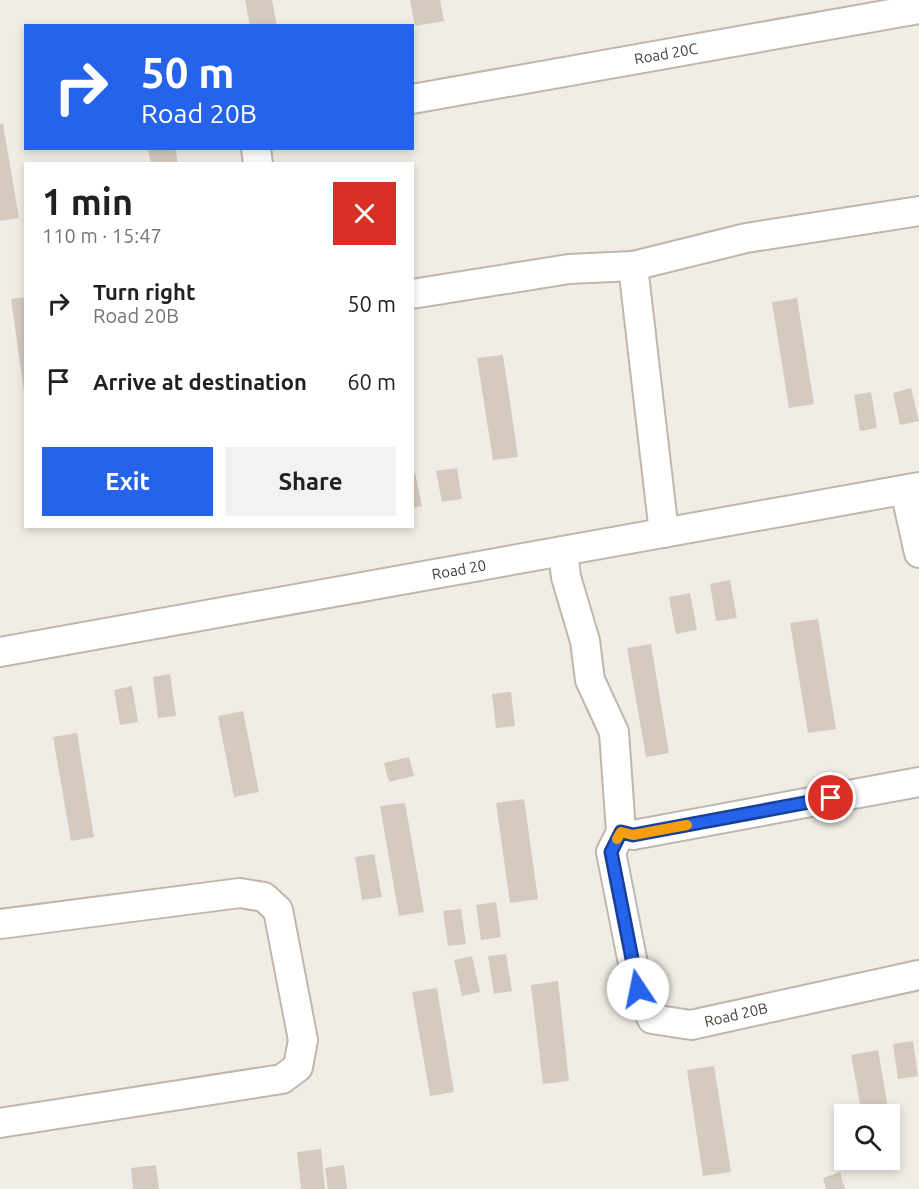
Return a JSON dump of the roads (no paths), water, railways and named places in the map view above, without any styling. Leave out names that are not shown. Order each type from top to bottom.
[{"type":"street","name":"Road 20C","points":[[414,99],[919,9]]},
{"type":"street","points":[[414,294],[569,269],[633,266],[747,238],[919,211]]},
{"type":"street","points":[[633,266],[664,533]]},
{"type":"street","points":[[912,488],[919,553]]},
{"type":"street","name":"Road 20","points":[[0,652],[912,488]]},
{"type":"street","points":[[562,551],[566,577],[585,641],[590,680],[614,732],[621,832],[633,835],[919,782]]},
{"type":"street","name":"Road 20B","points":[[621,832],[611,852],[638,989],[652,1019],[691,1025],[919,975]]},
{"type":"street","points":[[0,924],[240,892],[264,897],[278,910],[303,1040],[298,1067],[282,1079],[0,1123]]}]
